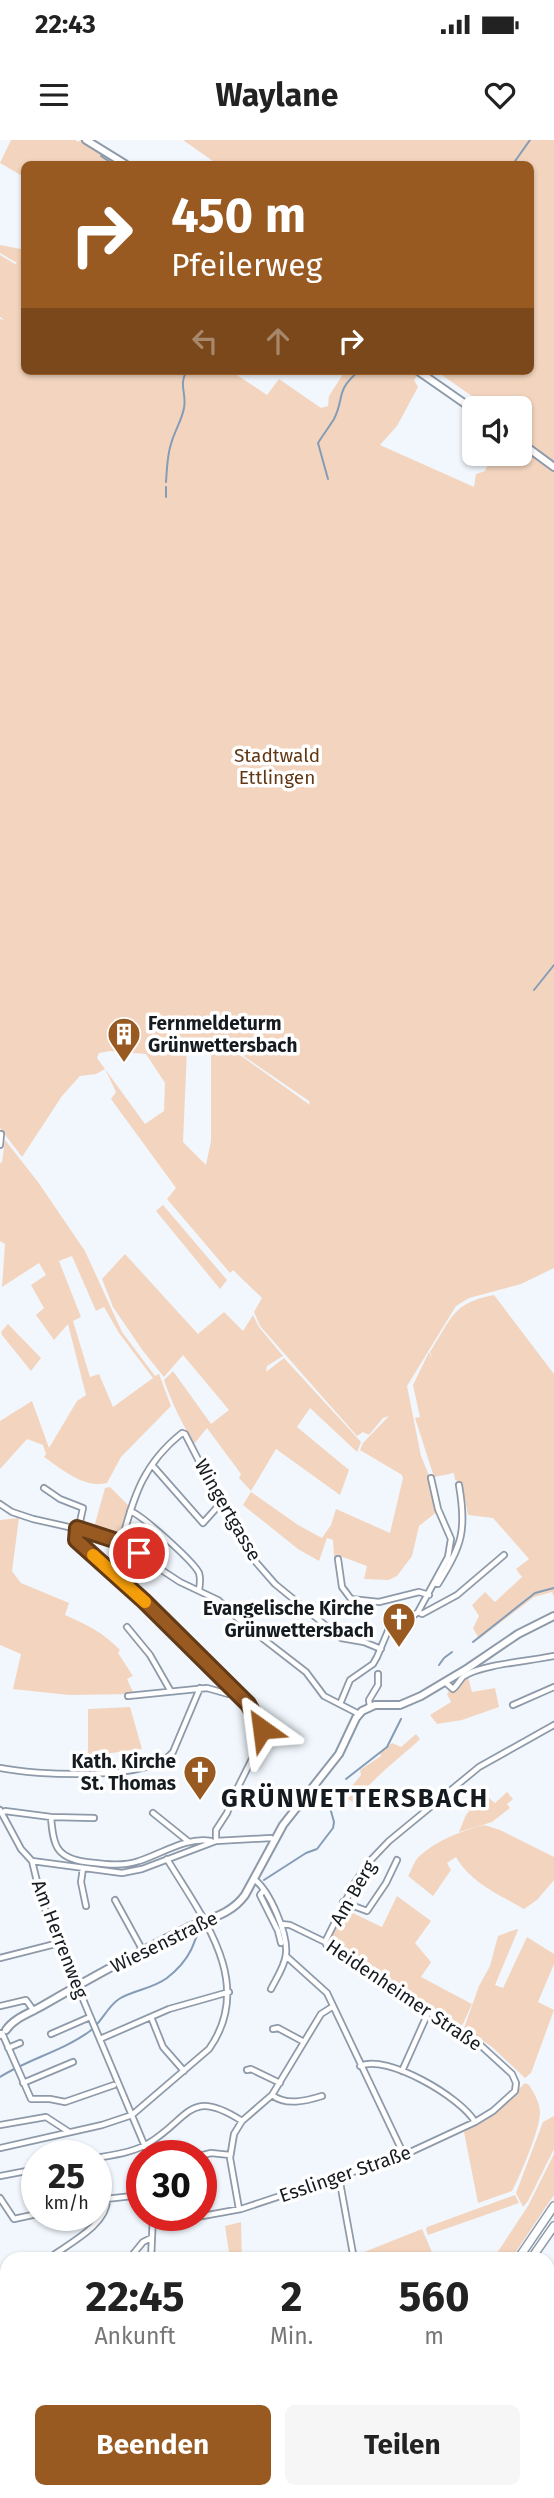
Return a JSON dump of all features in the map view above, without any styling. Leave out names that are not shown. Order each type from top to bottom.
[{"type":"highway","points":[[523,2252],[554,2206]]},
{"type":"highway","points":[[536,2252],[554,2226]]},
{"type":"main road","points":[[86,140],[120,161]]},
{"type":"main road","points":[[424,375],[462,402]]},
{"type":"main road","points":[[532,451],[554,467]]},
{"type":"main road","points":[[359,1714],[370,1706],[400,1705],[445,1682],[518,1634],[554,1616]]},
{"type":"main road","name":"Wiesenstraße","points":[[2,2033],[78,1986],[237,1905],[296,1808],[341,1750],[359,1714]]},
{"type":"street","points":[[0,1145],[1,1134]]},
{"type":"street","name":"Wingertgasse","points":[[152,1465],[169,1444],[183,1433],[220,1504],[254,1560],[283,1592],[341,1638],[364,1642],[380,1649]]},
{"type":"street","points":[[121,1543],[134,1497],[152,1465],[203,1523],[220,1504]]},
{"type":"street","points":[[340,1704],[350,1680],[373,1664],[390,1626],[409,1619],[418,1612],[448,1557],[451,1539],[438,1509],[431,1478]]},
{"type":"street","points":[[434,1583],[438,1584],[460,1543],[464,1514],[459,1485]]},
{"type":"street","points":[[44,1488],[60,1499],[83,1508],[76,1540],[144,1601],[255,1714],[263,1736],[227,1813],[216,1830],[213,1842]]},
{"type":"street","points":[[0,1504],[12,1512],[33,1519],[77,1528],[121,1543],[180,1582],[218,1600],[244,1624],[306,1672],[324,1696],[359,1714]]},
{"type":"street","points":[[130,1511],[154,1527],[197,1569],[200,1576],[199,1590]]},
{"type":"street","points":[[418,1612],[422,1614],[457,1595],[504,1555]]},
{"type":"street","points":[[338,1559],[342,1587],[351,1599],[379,1602],[419,1592],[429,1595]]},
{"type":"street","points":[[127,1627],[150,1655],[170,1690]]},
{"type":"street","points":[[445,1682],[453,1689],[462,1678],[470,1674],[507,1663],[554,1656]]},
{"type":"street","points":[[370,1706],[369,1700],[378,1685],[378,1674]]},
{"type":"street","points":[[513,1705],[554,1687]]},
{"type":"street","points":[[128,1696],[201,1688],[212,1688],[228,1694],[235,1692]]},
{"type":"street","points":[[0,1768],[22,1773],[98,1774],[133,1770],[155,1763],[173,1752],[201,1688]]},
{"type":"street","name":"Am Berg","points":[[325,1941],[343,1902],[360,1874],[388,1841],[478,1767],[554,1725]]},
{"type":"street","points":[[1,1811],[21,1849],[32,1861],[83,1868],[122,1872],[142,1869],[213,1842],[271,1838],[275,1841]]},
{"type":"street","points":[[1,1811],[51,1817],[94,1818]]},
{"type":"street","points":[[153,1813],[189,1842]]},
{"type":"street","points":[[51,1817],[55,1844],[64,1857],[73,1860],[126,1864],[139,1862],[189,1842],[213,1842]]},
{"type":"street","points":[[0,2148],[132,2116],[209,2049],[216,2039],[226,2014],[229,1992],[225,1966],[204,1921],[167,1859]]},
{"type":"street","points":[[343,1902],[367,1911],[386,1883],[397,1860]]},
{"type":"street","name":"Am Herrenweg","points":[[32,1861],[38,1889],[59,1943],[143,2140]]},
{"type":"street","points":[[83,1868],[81,1882],[86,1906]]},
{"type":"street","points":[[254,1879],[264,1890],[281,1924],[286,1956],[271,1989]]},
{"type":"street","points":[[264,1890],[260,1895],[281,1943]]},
{"type":"street","points":[[116,1900],[143,1951]]},
{"type":"street","name":"Heidenheimer Straße","points":[[281,1924],[293,1926],[325,1941],[329,1950],[477,2042],[508,2069],[516,2083]]},
{"type":"street","points":[[0,1958],[59,1943]]},
{"type":"street","points":[[286,1956],[322,1987],[404,2155]]},
{"type":"street","points":[[100,2039],[151,2017],[229,1992]]},
{"type":"street","points":[[0,2006],[26,2000],[32,2012]]},
{"type":"street","points":[[239,2209],[230,2155],[234,2134],[242,2121],[272,2095],[321,2014],[331,2007]]},
{"type":"street","points":[[402,2071],[428,2013]]},
{"type":"street","name":"Am Herrenweg","points":[[51,2034],[90,2017]]},
{"type":"street","points":[[151,2017],[163,2047],[184,2071]]},
{"type":"street","points":[[273,2029],[278,2028],[304,2042]]},
{"type":"street","points":[[2,2033],[30,2099],[50,2099],[60,2103],[114,2085]]},
{"type":"street","points":[[8,2048],[20,2043]]},
{"type":"street","points":[[23,2083],[73,2062]]},
{"type":"street","points":[[360,2066],[370,2063],[402,2071],[429,2084],[457,2102],[475,2122]]},
{"type":"street","points":[[247,2070],[251,2068],[280,2083]]},
{"type":"street","name":"Esslinger Straße","points":[[217,2213],[239,2209],[404,2155],[475,2122],[515,2091],[516,2083]]},
{"type":"street","points":[[272,2095],[275,2099],[290,2102],[322,2096]]},
{"type":"street","points":[[153,2140],[194,2107],[211,2107],[225,2111],[242,2121]]},
{"type":"street","points":[[0,2125],[46,2117],[70,2132]]},
{"type":"street","points":[[217,2154],[230,2155]]},
{"type":"street","points":[[0,2176],[21,2172]]},
{"type":"street","points":[[339,2177],[353,2252]]},
{"type":"street","points":[[0,2198],[14,2219],[21,2217]]},
{"type":"street","points":[[58,2252],[86,2231]]},
{"type":"street","points":[[152,2231],[152,2252]]},
{"type":"street","points":[[135,2252],[143,2242],[151,2238]]},
{"type":"green space","points":[[11,140],[82,140],[116,161],[21,161],[21,175],[0,163]]},
{"type":"green space","name":"Stadtwald Ettlingen","points":[[183,140],[554,140],[554,1268],[521,1284],[469,1298],[456,1306],[407,1386],[421,1456],[438,1511],[419,1526],[412,1556],[397,1576],[389,1580],[364,1579],[367,1566],[340,1556],[334,1557],[333,1540],[327,1538],[319,1561],[298,1549],[243,1505],[251,1492],[298,1525],[322,1538],[331,1525],[336,1509],[390,1533],[403,1478],[360,1450],[363,1443],[389,1416],[383,1418],[369,1435],[363,1432],[357,1436],[260,1326],[254,1312],[262,1298],[233,1270],[230,1273],[167,1199],[176,1188],[111,1099],[116,1092],[105,1069],[96,1074],[80,1076],[62,1096],[22,1157],[0,1128],[0,319],[4,320],[0,317],[0,255],[17,263],[0,253],[0,245],[21,249],[21,375],[237,375],[267,395],[279,379],[321,408],[328,406],[329,396],[342,375],[416,375],[414,380],[418,387],[397,426],[380,445],[474,487],[476,474],[485,471],[487,466],[532,466],[532,396],[472,396],[442,375],[534,375],[534,161],[213,161]],"holes":[[[229,1046],[309,1101],[310,1105],[230,1048],[211,1048],[211,1141],[206,1165],[183,1142],[187,1049]],[[110,1051],[146,1054],[165,1083],[164,1111],[145,1124],[97,1058],[99,1053]]]},
{"type":"green space","points":[[5,1140],[38,1182],[85,1251],[122,1332],[155,1376],[159,1374],[171,1406],[121,1457],[107,1483],[90,1483],[74,1477],[44,1457],[46,1454],[43,1445],[27,1439],[0,1469],[0,1421],[32,1401],[49,1448],[77,1401],[86,1395],[68,1324],[54,1340],[36,1315],[44,1308],[31,1285],[46,1275],[39,1263],[2,1287],[5,1244],[0,1241]],"holes":[[[72,1256],[96,1311],[104,1307],[119,1333],[153,1378],[113,1407],[99,1374],[90,1377],[73,1321],[81,1317],[59,1261]]]},
{"type":"green space","points":[[163,1205],[227,1280],[220,1289],[156,1211]]},
{"type":"green space","points":[[125,1254],[198,1334],[224,1312],[243,1331],[253,1315],[259,1327],[283,1356],[267,1366],[266,1372],[284,1358],[361,1442],[357,1452],[310,1408],[297,1427],[349,1470],[340,1495],[276,1449],[251,1491],[239,1478],[241,1474],[207,1428],[194,1444],[164,1380],[173,1371],[211,1424],[229,1410],[183,1355],[164,1377],[113,1307],[102,1279]]},
{"type":"green space","points":[[494,1295],[554,1374],[554,1597],[552,1592],[534,1597],[479,1639],[473,1628],[479,1616],[472,1605],[485,1592],[495,1602],[522,1577],[516,1569],[529,1559],[493,1518],[468,1515],[462,1483],[455,1480],[454,1473],[434,1477],[415,1418],[420,1417],[413,1385],[429,1352],[432,1359],[430,1352],[454,1314],[469,1302]]},
{"type":"green space","points":[[8,1324],[41,1358],[31,1371],[2,1335],[1,1332]]},
{"type":"green space","points":[[110,1487],[129,1506],[118,1539],[93,1531],[105,1488]]},
{"type":"green space","points":[[19,1518],[12,1571],[21,1583],[69,1603],[65,1615],[94,1630],[120,1650],[118,1653],[133,1676],[127,1679],[134,1694],[69,1695],[13,1689],[21,1654],[0,1645],[0,1520]]},
{"type":"green space","points":[[468,1677],[472,1692],[495,1688],[499,1707],[462,1720],[437,1724],[430,1715],[451,1702],[447,1694],[449,1691],[456,1691]]},
{"type":"green space","points":[[130,1707],[142,1749],[88,1756],[88,1709]]},
{"type":"green space","points":[[416,1734],[420,1739],[375,1779],[355,1804],[348,1799],[355,1789],[352,1786],[361,1775],[360,1770],[381,1756],[380,1753],[392,1743],[401,1747]]},
{"type":"green space","points":[[507,1792],[513,1799],[507,1804],[510,1808],[492,1822],[459,1832],[466,1815],[483,1793],[495,1803]]},
{"type":"green space","points":[[484,1825],[500,1830],[554,1857],[554,1880],[537,1900],[524,1909],[477,1881],[456,1857],[447,1863],[451,1870],[433,1896],[408,1876],[416,1860],[430,1848],[457,1834]]},
{"type":"green space","points":[[397,1896],[431,1921],[415,1943],[431,1962],[421,1977],[472,2004],[462,2026],[330,1945],[329,1941],[342,1908],[382,1927]]},
{"type":"green space","points":[[517,1929],[495,1985],[503,1988],[527,1937],[554,1954],[554,1964],[538,2002],[554,2010],[531,2073],[525,2078],[492,2047],[464,2028],[479,1986],[490,1966],[498,1936]]},
{"type":"green space","points":[[525,2083],[534,2094],[540,2111],[537,2128],[520,2174],[512,2191],[478,2203],[464,2132],[499,2109]]},
{"type":"green space","points":[[554,2116],[554,2149],[523,2207],[516,2193],[543,2122]]},
{"type":"green space","points":[[554,2154],[554,2195],[516,2252],[498,2252],[528,2206]]},
{"type":"green space","points":[[515,2195],[519,2203],[428,2235],[427,2227]]},
{"type":"green space","points":[[241,2222],[242,2252],[229,2252],[225,2226]]},
{"type":"green space","points":[[422,2229],[432,2252],[364,2252]]},
{"type":"waterway","points":[[515,161],[530,140]]},
{"type":"waterway","points":[[101,156],[108,161]]},
{"type":"waterway","points":[[166,482],[170,449],[185,403],[185,375]]},
{"type":"waterway","points":[[328,479],[318,443],[334,419],[343,389],[354,375]]},
{"type":"waterway","points":[[166,487],[166,497]]},
{"type":"waterway","points":[[534,990],[554,965]]},
{"type":"waterway","points":[[473,1642],[535,1593],[554,1588]]},
{"type":"waterway","points":[[439,1665],[452,1652]]},
{"type":"waterway","points":[[346,1779],[387,1747],[401,1719]]},
{"type":"waterway","points":[[264,1880],[306,1853],[317,1849],[333,1828],[329,1804],[336,1791]]},
{"type":"waterway","points":[[0,2077],[80,2038],[94,2028],[119,1999],[167,1978],[186,1958],[197,1935],[204,1928]]},
{"type":"slow traffic","points":[[93,1555],[145,1602]]},
{"type":"place","name":"Fernmeldeturm Grünwettersbach","points":[[124,1064]]},
{"type":"place","name":"Evangelische Kirche Grünwettersbach","points":[[399,1649]]},
{"type":"place","name":"Kath. Kirche St. Thomas","points":[[200,1802]]},
{"type":"district","name":"GRÜNWETTERSBACH","points":[[355,1798]]},
{"type":"route","points":[[139,1553],[117,1541],[77,1528],[76,1540],[144,1601],[248,1704],[262,1729]]}]
